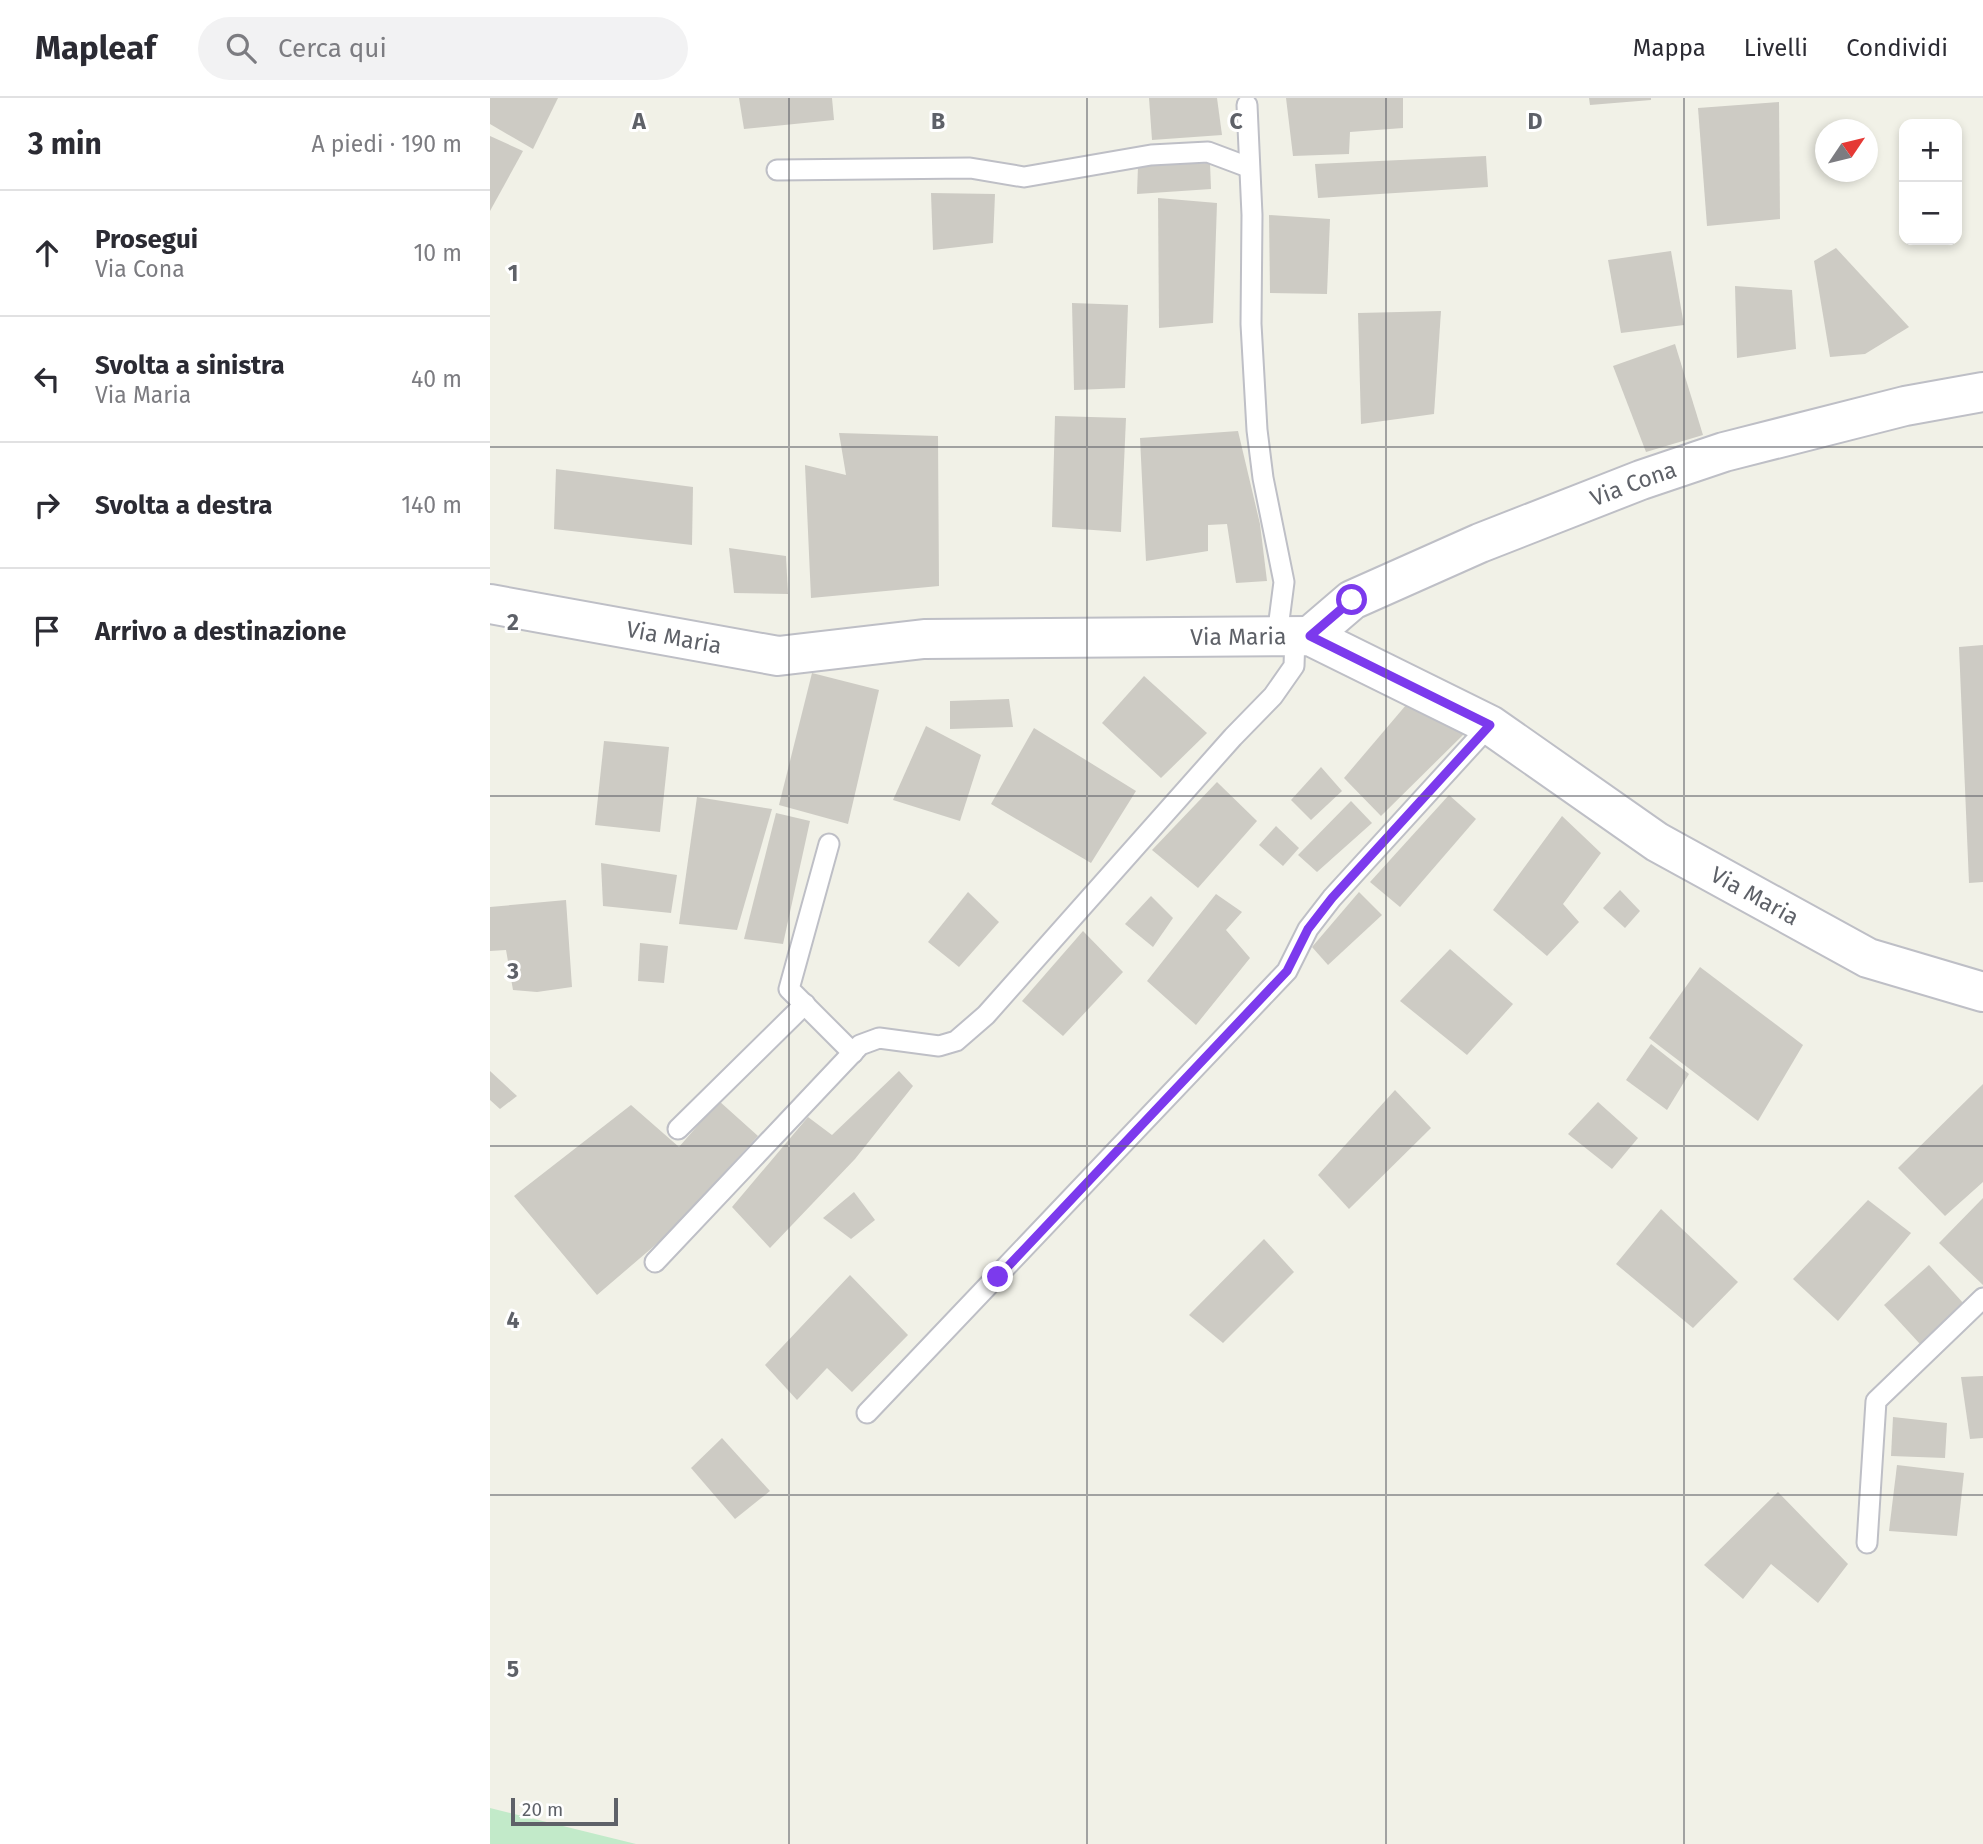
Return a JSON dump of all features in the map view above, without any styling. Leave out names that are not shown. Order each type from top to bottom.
[{"type":"street","name":"Via Cona","points":[[1294,636],[1352,600],[1480,543],[1641,480],[1724,452],[1905,406],[1983,392]]},
{"type":"street","name":"Via Maria","points":[[490,604],[778,656],[924,639],[1294,636],[1490,725],[1657,842],[1868,958],[1983,992]]},
{"type":"lane","points":[[655,1262],[860,1045],[878,1038],[939,1046],[956,1041],[986,1015],[1224,747],[1273,696],[1294,666],[1294,636],[1263,478],[1257,430],[1251,324],[1252,215],[1247,105]]},
{"type":"lane","points":[[777,170],[970,168],[1024,177],[1151,155],[1208,152],[1248,167]]},
{"type":"lane","points":[[867,1413],[1287,971],[1308,929],[1332,898],[1490,725]]},
{"type":"lane","points":[[829,844],[789,989],[853,1053]]},
{"type":"lane","points":[[678,1129],[805,1004]]},
{"type":"lane","points":[[1867,1543],[1876,1401],[1983,1298]]},
{"type":"green space","points":[[490,1808],[636,1844],[490,1844]]},
{"type":"building","points":[[490,98],[558,98],[533,149],[490,124]]},
{"type":"building","points":[[739,98],[832,98],[834,120],[744,129]]},
{"type":"building","points":[[1149,98],[1217,98],[1222,135],[1152,140]]},
{"type":"building","points":[[1286,98],[1403,98],[1403,128],[1350,132],[1349,154],[1293,156]]},
{"type":"building","points":[[1589,98],[1651,98],[1651,100],[1590,105]]},
{"type":"building","points":[[1779,102],[1780,219],[1707,226],[1698,108]]},
{"type":"building","points":[[490,136],[523,151],[490,211]]},
{"type":"building","points":[[1486,156],[1488,187],[1318,198],[1315,164]]},
{"type":"building","points":[[1210,163],[1211,189],[1137,194],[1138,166]]},
{"type":"building","points":[[931,193],[995,194],[993,243],[933,250]]},
{"type":"building","points":[[1158,198],[1217,203],[1213,323],[1159,328]]},
{"type":"building","points":[[1269,215],[1330,219],[1327,294],[1270,293]]},
{"type":"building","points":[[1836,248],[1909,327],[1865,354],[1830,357],[1814,261]]},
{"type":"building","points":[[1671,251],[1684,325],[1621,333],[1608,260]]},
{"type":"building","points":[[1735,286],[1792,290],[1796,349],[1737,358]]},
{"type":"building","points":[[1072,303],[1128,305],[1125,388],[1074,390]]},
{"type":"building","points":[[1441,311],[1434,414],[1361,424],[1358,313]]},
{"type":"building","points":[[1675,344],[1703,435],[1646,452],[1613,366]]},
{"type":"building","points":[[1055,416],[1126,418],[1121,532],[1052,527]]},
{"type":"building","points":[[1238,431],[1260,524],[1267,581],[1236,583],[1227,524],[1208,525],[1208,551],[1146,561],[1140,438]]},
{"type":"building","points":[[839,433],[938,436],[939,586],[811,598],[805,465],[846,475]]},
{"type":"building","points":[[556,469],[693,487],[692,545],[554,529]]},
{"type":"building","points":[[729,548],[786,556],[788,594],[734,593]]},
{"type":"building","points":[[1983,645],[1983,882],[1969,883],[1959,647]]},
{"type":"building","points":[[812,673],[879,690],[848,824],[779,805]]},
{"type":"building","points":[[1144,676],[1207,733],[1161,778],[1102,723]]},
{"type":"building","points":[[1412,698],[1466,732],[1381,816],[1344,778]]},
{"type":"building","points":[[1009,699],[1013,727],[950,729],[950,701]]},
{"type":"building","points":[[926,726],[981,755],[960,821],[893,800]]},
{"type":"building","points":[[1034,728],[1136,791],[1091,863],[991,804]]},
{"type":"building","points":[[604,741],[669,747],[660,832],[595,825]]},
{"type":"building","points":[[1321,767],[1342,791],[1311,820],[1291,800]]},
{"type":"building","points":[[1217,782],[1257,821],[1198,888],[1152,850]]},
{"type":"building","points":[[1449,795],[1476,819],[1400,907],[1370,882]]},
{"type":"building","points":[[697,797],[772,809],[737,930],[679,924]]},
{"type":"building","points":[[1351,801],[1372,823],[1317,872],[1298,855]]},
{"type":"building","points":[[776,813],[810,821],[783,944],[744,939]]},
{"type":"building","points":[[1562,816],[1601,853],[1563,904],[1579,922],[1547,956],[1493,910]]},
{"type":"building","points":[[1276,826],[1299,848],[1283,866],[1259,845]]},
{"type":"building","points":[[601,863],[677,875],[671,913],[603,906]]},
{"type":"building","points":[[1620,890],[1640,911],[1625,928],[1603,908]]},
{"type":"building","points":[[968,892],[999,922],[959,967],[928,942]]},
{"type":"building","points":[[1359,892],[1382,915],[1328,965],[1312,947]]},
{"type":"building","points":[[1216,894],[1242,912],[1226,930],[1250,958],[1196,1025],[1147,981]]},
{"type":"building","points":[[1151,896],[1173,918],[1153,947],[1125,924]]},
{"type":"building","points":[[566,900],[572,987],[537,992],[513,990],[506,950],[490,951],[490,907]]},
{"type":"building","points":[[1083,931],[1123,972],[1063,1036],[1022,1001]]},
{"type":"building","points":[[640,943],[668,946],[664,983],[638,981]]},
{"type":"building","points":[[1450,949],[1513,1004],[1467,1055],[1400,1001]]},
{"type":"building","points":[[1700,967],[1803,1045],[1758,1121],[1649,1038]]},
{"type":"building","points":[[1651,1044],[1689,1074],[1667,1110],[1626,1080]]},
{"type":"building","points":[[490,1071],[517,1096],[500,1109],[490,1100]]},
{"type":"building","points":[[899,1071],[913,1086],[855,1159],[770,1248],[732,1207],[808,1117],[832,1135]]},
{"type":"building","points":[[1983,1084],[1983,1182],[1945,1216],[1898,1168]]},
{"type":"building","points":[[1395,1090],[1431,1128],[1349,1209],[1318,1175]]},
{"type":"building","points":[[719,1101],[758,1136],[667,1235],[597,1295],[514,1196],[631,1105],[679,1147]]},
{"type":"building","points":[[1598,1102],[1638,1138],[1612,1169],[1568,1134]]},
{"type":"building","points":[[854,1192],[875,1220],[851,1239],[823,1218]]},
{"type":"building","points":[[1983,1198],[1983,1285],[1939,1243]]},
{"type":"building","points":[[1868,1200],[1911,1233],[1838,1321],[1793,1279]]},
{"type":"building","points":[[1661,1209],[1738,1282],[1693,1328],[1616,1264]]},
{"type":"building","points":[[1264,1239],[1294,1272],[1223,1343],[1189,1315]]},
{"type":"building","points":[[1929,1265],[1964,1304],[1920,1344],[1884,1305]]},
{"type":"building","points":[[850,1275],[908,1335],[852,1392],[827,1368],[797,1400],[765,1365]]},
{"type":"building","points":[[1983,1376],[1983,1438],[1970,1439],[1961,1377]]},
{"type":"building","points":[[1893,1417],[1947,1423],[1945,1458],[1891,1456]]},
{"type":"building","points":[[722,1438],[770,1491],[735,1519],[691,1468]]},
{"type":"building","points":[[1897,1465],[1964,1473],[1957,1536],[1889,1531]]},
{"type":"building","points":[[1778,1492],[1848,1564],[1818,1603],[1771,1564],[1743,1599],[1704,1565]]},
{"type":"route","points":[[998,1277],[1287,971],[1308,929],[1332,898],[1490,725],[1310,636],[1352,600]]}]
